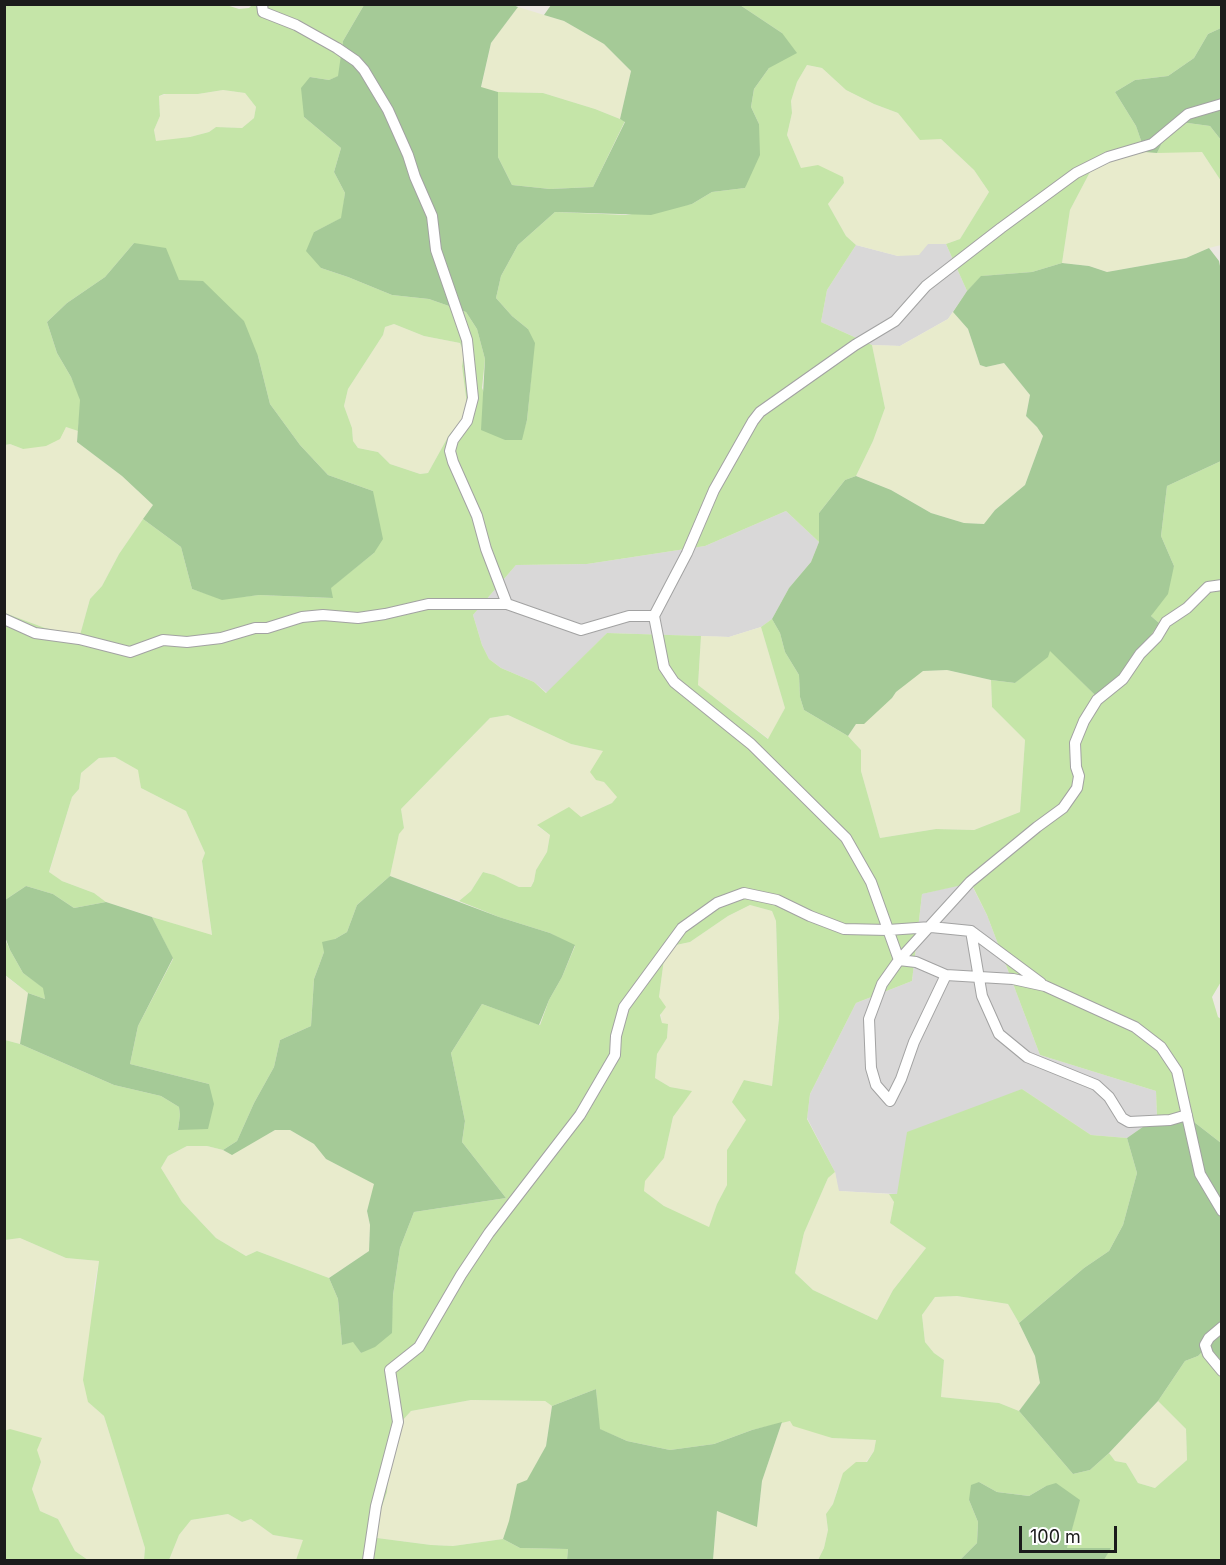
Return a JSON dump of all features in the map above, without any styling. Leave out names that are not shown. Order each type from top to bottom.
[{"type":"street","points":[[262,4],[263,12],[296,25],[338,48],[364,70],[387,110],[408,155],[432,216],[436,250],[467,340],[473,398],[467,421],[453,440],[450,451],[477,516],[486,549],[507,604]]},
{"type":"street","points":[[899,960],[871,882],[846,838],[751,744],[674,682],[664,667],[654,616],[687,553],[714,490],[760,412],[855,345],[895,321],[926,286],[1076,173],[1108,157],[1152,144],[1188,114],[1221,104]]},
{"type":"street","points":[[946,975],[914,1042],[901,1079],[890,1101],[876,1085],[871,1068],[869,1018],[882,984],[899,960],[970,882],[1063,808],[1077,788],[1079,776],[1076,767],[1075,743],[1084,721],[1097,700],[1123,679],[1140,654],[1157,637],[1167,622],[1187,608],[1208,587],[1221,585]]},
{"type":"street","points":[[4,619],[34,633],[79,639],[130,652],[163,640],[187,642],[221,638],[255,628],[267,628],[302,617],[323,615],[358,618],[428,604],[507,604],[581,630],[629,616],[654,616]]},
{"type":"street","points":[[368,1560],[376,1506],[398,1422],[390,1370],[419,1347],[461,1275],[489,1233],[580,1115],[615,1055],[616,1036],[624,1007],[682,928],[717,903],[744,893],[777,900],[844,929],[888,930],[931,927],[971,931],[1045,986],[1135,1027],[1161,1047],[1177,1071],[1200,1174],[1221,1211]]},
{"type":"street","points":[[971,931],[982,996],[999,1034],[1027,1057],[1096,1085],[1109,1097],[1122,1118],[1129,1122],[1170,1120],[1187,1114]]},
{"type":"street","points":[[899,960],[916,962],[946,975],[979,975],[1045,986]]},
{"type":"street","points":[[1221,1327],[1209,1338],[1205,1346],[1221,1371]]},
{"type":"shaded area","points":[[928,244],[946,244],[967,291],[948,319],[900,346],[872,345],[821,322],[827,290],[856,245],[898,256]]},
{"type":"shaded area","points":[[786,511],[819,542],[811,562],[789,588],[772,619],[761,627],[729,637],[607,633],[547,693],[534,682],[501,668],[489,659],[482,645],[473,615],[516,565],[587,564],[705,546]]},
{"type":"shaded area","points":[[970,882],[987,915],[1040,1055],[1156,1091],[1157,1117],[1127,1138],[1091,1135],[1022,1089],[897,1194],[838,1191],[835,1172],[807,1118],[810,1094],[856,1003],[912,981],[922,894]]},
{"type":"green space","points":[[223,4],[239,9],[249,8],[253,4],[364,5],[343,41],[339,76],[329,80],[310,77],[304,117],[341,148],[334,172],[345,193],[342,218],[314,232],[321,268],[392,295],[429,299],[466,312],[477,329],[485,359],[482,388],[505,440],[521,440],[527,420],[532,367],[528,329],[496,298],[501,276],[518,245],[555,212],[626,215],[692,204],[712,192],[745,188],[759,124],[751,107],[754,89],[769,68],[782,33],[740,5],[1221,5],[1221,28],[1208,34],[1194,58],[1168,76],[1135,80],[1115,92],[1136,126],[1145,152],[1112,159],[1090,172],[1070,210],[1062,263],[1032,272],[982,276],[967,291],[946,244],[960,239],[989,192],[974,170],[941,139],[920,140],[898,113],[846,90],[822,68],[807,65],[797,82],[791,101],[792,113],[787,135],[801,168],[818,165],[843,177],[844,183],[828,204],[846,236],[856,245],[827,290],[821,322],[872,345],[885,408],[873,441],[856,476],[845,480],[819,513],[819,542],[786,511],[705,546],[587,564],[516,565],[473,615],[489,659],[501,668],[534,682],[546,693],[607,633],[701,636],[698,685],[768,739],[785,708],[761,627],[772,619],[780,633],[785,652],[799,675],[800,697],[804,710],[848,736],[861,750],[861,771],[880,838],[936,829],[974,830],[1020,812],[1025,740],[992,707],[991,680],[1015,683],[1050,650],[1095,695],[1159,623],[1151,616],[1174,566],[1161,536],[1167,486],[1221,461],[1222,980],[1212,997],[1218,1017],[1221,1019],[1221,1143],[1194,1122],[1157,1117],[1156,1091],[1040,1055],[987,915],[971,883],[922,894],[912,981],[856,1003],[810,1094],[807,1119],[835,1172],[828,1178],[804,1233],[795,1273],[813,1290],[877,1320],[893,1290],[926,1248],[890,1223],[894,1202],[889,1194],[897,1194],[907,1132],[1022,1089],[1091,1135],[1127,1138],[1137,1173],[1123,1225],[1109,1251],[1084,1268],[1019,1323],[1008,1304],[957,1296],[935,1297],[922,1315],[925,1342],[944,1360],[941,1397],[999,1403],[1019,1411],[1073,1474],[1090,1470],[1109,1453],[1115,1461],[1126,1463],[1138,1483],[1155,1488],[1187,1460],[1186,1429],[1158,1401],[1185,1361],[1198,1356],[1209,1345],[1221,1365],[1221,1560],[1104,1560],[1110,1548],[1067,1548],[1079,1500],[1046,1486],[1029,1496],[997,1492],[979,1482],[969,1500],[978,1522],[977,1543],[960,1560],[818,1560],[824,1548],[828,1530],[826,1514],[833,1504],[843,1473],[856,1462],[867,1462],[874,1451],[876,1440],[832,1438],[793,1426],[790,1421],[752,1430],[714,1444],[670,1450],[627,1441],[599,1429],[596,1389],[552,1406],[545,1401],[471,1400],[411,1411],[402,1421],[388,1473],[387,1492],[380,1512],[377,1538],[453,1546],[503,1539],[520,1548],[568,1549],[567,1560],[296,1560],[303,1540],[273,1535],[251,1519],[242,1522],[228,1514],[191,1520],[179,1535],[169,1560],[144,1560],[145,1548],[104,1416],[88,1402],[83,1380],[99,1261],[66,1258],[20,1238],[5,1240],[5,1040],[20,1044],[114,1085],[161,1096],[179,1107],[178,1130],[209,1084],[130,1064],[138,1026],[173,959],[152,917],[212,935],[202,861],[205,853],[186,811],[141,788],[138,770],[115,757],[99,758],[81,773],[79,789],[72,797],[49,872],[62,881],[94,893],[106,902],[74,908],[53,894],[26,886],[5,900],[5,613],[45,628],[80,635],[90,599],[102,586],[119,554],[143,519],[181,547],[192,589],[222,599],[259,595],[332,598],[330,588],[374,553],[373,491],[328,475],[300,445],[270,404],[258,356],[179,280],[134,243],[105,277],[67,303],[47,322],[57,353],[81,400],[78,431],[66,427],[60,439],[46,446],[23,449],[10,444],[5,445],[5,5]],"holes":[[[223,90],[245,93],[256,107],[254,118],[242,128],[216,127],[209,132],[190,137],[156,141],[154,130],[160,116],[159,96]],[[394,324],[424,336],[460,343],[464,353],[462,366],[467,405],[463,419],[449,435],[428,473],[420,474],[390,464],[378,452],[358,448],[353,441],[352,428],[344,406],[348,389],[383,335],[385,327]],[[508,715],[571,744],[603,751],[590,772],[596,780],[604,782],[617,797],[612,803],[581,817],[569,807],[537,825],[550,835],[547,852],[536,870],[531,887],[519,887],[483,872],[471,891],[459,901],[499,917],[550,933],[575,946],[549,1000],[540,1025],[482,1004],[451,1053],[465,1121],[462,1142],[506,1198],[414,1212],[400,1248],[393,1295],[391,1333],[361,1353],[353,1341],[342,1345],[338,1299],[329,1278],[257,1251],[246,1256],[216,1238],[182,1202],[161,1168],[168,1156],[187,1146],[207,1146],[223,1150],[237,1141],[274,1067],[280,1040],[311,1026],[314,979],[324,952],[335,939],[347,932],[357,905],[390,876],[399,834],[404,828],[401,809],[490,718]],[[750,905],[772,911],[776,921],[779,1018],[772,1086],[744,1080],[732,1102],[746,1120],[727,1150],[727,1185],[709,1227],[664,1206],[644,1191],[645,1181],[664,1158],[673,1117],[692,1091],[670,1087],[655,1078],[657,1054],[667,1038],[668,1024],[662,1023],[660,1015],[666,1007],[659,997],[664,959],[676,945],[690,942],[728,916]]]},
{"type":"green space","points":[[364,5],[513,5],[518,7],[491,43],[481,87],[498,92],[498,157],[512,185],[550,189],[593,187],[625,122],[620,119],[631,71],[604,44],[564,21],[544,15],[551,5],[740,5],[782,33],[797,53],[769,68],[754,89],[751,107],[759,124],[760,155],[745,188],[712,192],[692,204],[651,215],[555,212],[518,245],[501,276],[496,298],[528,329],[535,343],[527,420],[522,440],[505,440],[481,430],[485,359],[477,329],[466,312],[429,299],[392,295],[321,268],[306,251],[314,232],[341,218],[345,193],[334,172],[341,148],[304,117],[301,88],[310,77],[329,80],[338,76],[343,41]]},
{"type":"green space","points":[[518,7],[564,21],[604,44],[631,71],[620,119],[543,93],[498,92],[481,88],[491,43]]},
{"type":"green space","points":[[1221,28],[1221,140],[1210,126],[1173,121],[1157,153],[1145,152],[1136,126],[1115,92],[1135,80],[1168,76],[1194,58],[1208,34]]},
{"type":"green space","points":[[807,65],[822,68],[846,90],[898,113],[920,139],[941,139],[974,170],[989,192],[960,239],[946,244],[928,244],[919,255],[898,256],[856,245],[846,236],[828,204],[844,183],[801,168],[787,135],[792,113],[791,101],[797,82]]},
{"type":"green space","points":[[223,90],[245,93],[256,107],[254,118],[242,128],[216,127],[209,132],[190,137],[156,142],[154,130],[160,116],[159,96],[170,93],[198,94]]},
{"type":"green space","points":[[498,92],[543,93],[625,121],[593,187],[550,189],[512,185],[498,157]]},
{"type":"green space","points":[[1173,121],[1210,126],[1221,140],[1221,181],[1202,152],[1157,153]]},
{"type":"green space","points":[[1145,152],[1202,152],[1221,181],[1221,245],[1186,258],[1107,272],[1089,266],[1062,263],[1070,210],[1090,172],[1112,159]]},
{"type":"green space","points":[[134,243],[166,248],[179,280],[203,281],[244,321],[258,356],[270,404],[300,445],[328,475],[373,491],[383,539],[374,553],[331,588],[333,598],[259,595],[222,600],[192,589],[181,547],[143,519],[153,505],[122,476],[77,442],[80,400],[71,377],[57,353],[47,322],[67,303],[105,277]]},
{"type":"green space","points":[[1209,248],[1219,261],[1221,271],[1221,461],[1167,486],[1161,536],[1174,566],[1168,594],[1151,616],[1159,623],[1122,677],[1095,695],[1050,651],[1048,657],[1015,683],[947,670],[923,671],[896,692],[864,724],[856,724],[848,736],[804,710],[800,697],[799,675],[785,652],[780,633],[772,619],[789,588],[811,562],[819,542],[819,513],[845,480],[856,476],[891,490],[931,513],[964,523],[984,524],[995,510],[1025,485],[1043,436],[1026,416],[1030,395],[1004,363],[986,367],[980,365],[968,329],[953,312],[967,291],[981,276],[1032,272],[1062,263],[1089,266],[1107,272],[1186,258]]},
{"type":"green space","points":[[953,312],[968,329],[980,365],[986,367],[1004,363],[1030,395],[1026,416],[1043,436],[1025,485],[995,510],[985,524],[964,523],[931,513],[891,490],[856,476],[873,441],[885,408],[872,345],[900,346],[948,319]]},
{"type":"green space","points":[[394,324],[424,336],[460,343],[464,353],[462,366],[467,405],[463,419],[449,435],[428,473],[420,474],[390,464],[378,452],[358,448],[353,441],[352,428],[344,406],[348,389],[383,335],[385,327]]},
{"type":"green space","points":[[66,427],[78,431],[77,442],[122,476],[153,505],[119,554],[102,586],[90,599],[80,635],[45,628],[5,613],[4,445],[10,444],[23,449]]},
{"type":"green space","points":[[761,627],[785,708],[769,739],[698,685],[701,636],[729,637]]},
{"type":"green space","points":[[947,670],[991,680],[992,707],[1025,740],[1020,812],[974,830],[936,829],[880,838],[861,771],[861,750],[848,736],[856,724],[892,698],[922,671]]},
{"type":"green space","points":[[508,715],[571,744],[604,751],[604,782],[618,796],[612,803],[581,817],[537,826],[550,835],[547,852],[536,870],[531,887],[519,887],[483,872],[471,891],[459,901],[390,876],[399,833],[404,828],[401,809],[490,718]]},
{"type":"green space","points":[[115,757],[139,770],[141,788],[186,811],[205,853],[202,861],[212,936],[106,902],[94,893],[62,881],[49,873],[72,797],[79,789],[81,773],[99,758]]},
{"type":"green space","points":[[390,876],[499,917],[550,933],[575,945],[539,1025],[482,1004],[451,1053],[465,1121],[462,1142],[506,1198],[414,1212],[400,1248],[393,1295],[392,1333],[375,1347],[361,1353],[353,1342],[342,1345],[338,1299],[329,1278],[369,1251],[370,1225],[367,1211],[374,1184],[326,1159],[314,1144],[290,1130],[275,1130],[232,1155],[223,1150],[237,1141],[274,1067],[280,1040],[311,1026],[314,979],[324,952],[322,942],[335,939],[347,932],[357,905]]},
{"type":"green space","points":[[26,886],[53,894],[74,908],[106,902],[152,917],[173,958],[138,1026],[130,1064],[209,1084],[214,1104],[208,1129],[178,1130],[179,1107],[161,1096],[114,1085],[20,1044],[28,993],[45,999],[43,988],[23,973],[5,937],[5,900]]},
{"type":"green space","points":[[750,905],[772,911],[776,921],[779,1018],[772,1086],[744,1080],[747,1119],[727,1150],[727,1185],[717,1204],[709,1228],[664,1206],[644,1191],[644,1181],[664,1158],[673,1117],[691,1091],[670,1087],[655,1078],[657,1054],[667,1038],[668,1025],[662,1024],[659,997],[664,959],[676,945],[690,942],[728,916]]},
{"type":"green space","points":[[4,937],[23,973],[44,988],[45,999],[28,993],[5,975]]},
{"type":"green space","points":[[4,975],[28,993],[20,1044],[5,1040]]},
{"type":"green space","points":[[1157,1117],[1194,1122],[1221,1143],[1221,1365],[1210,1351],[1209,1345],[1198,1356],[1185,1361],[1158,1401],[1109,1453],[1090,1470],[1073,1474],[1019,1411],[1040,1383],[1035,1356],[1019,1323],[1084,1268],[1109,1251],[1123,1225],[1137,1173],[1127,1138]]},
{"type":"green space","points":[[275,1130],[290,1130],[314,1144],[326,1159],[375,1184],[367,1211],[370,1225],[369,1251],[329,1278],[257,1251],[246,1256],[216,1238],[182,1202],[161,1168],[168,1156],[187,1146],[207,1146],[232,1154]]},
{"type":"green space","points":[[835,1172],[839,1191],[889,1194],[894,1202],[890,1223],[926,1248],[893,1290],[877,1320],[813,1290],[795,1273],[804,1233],[828,1178]]},
{"type":"green space","points":[[20,1238],[66,1258],[99,1261],[94,1287],[88,1402],[104,1416],[145,1548],[144,1560],[88,1560],[75,1551],[58,1519],[40,1511],[32,1489],[41,1462],[10,1429],[5,1431],[5,1240]]},
{"type":"green space","points":[[957,1296],[1008,1304],[1019,1323],[1035,1356],[1040,1383],[1019,1411],[999,1403],[941,1397],[944,1360],[925,1342],[922,1315],[935,1297]]},
{"type":"green space","points":[[596,1389],[600,1429],[627,1441],[670,1450],[714,1444],[782,1422],[762,1481],[757,1527],[717,1511],[713,1560],[567,1560],[568,1549],[520,1548],[503,1539],[517,1484],[527,1480],[546,1446],[552,1406]]},
{"type":"green space","points":[[471,1400],[545,1401],[552,1406],[546,1446],[527,1481],[503,1539],[453,1546],[377,1538],[380,1512],[402,1421],[411,1411]]},
{"type":"green space","points":[[1158,1401],[1186,1429],[1187,1460],[1155,1488],[1138,1483],[1126,1463],[1115,1461],[1109,1453]]},
{"type":"green space","points":[[790,1421],[832,1438],[876,1440],[874,1451],[866,1462],[838,1487],[833,1504],[826,1514],[828,1530],[824,1548],[818,1560],[713,1560],[717,1511],[757,1527],[762,1481],[782,1422]]},
{"type":"green space","points":[[10,1429],[42,1438],[37,1450],[41,1462],[32,1489],[40,1511],[58,1519],[75,1551],[88,1560],[5,1560],[4,1431]]},
{"type":"green space","points":[[979,1482],[997,1492],[1029,1496],[1056,1483],[1080,1500],[1067,1548],[1111,1548],[1104,1560],[960,1560],[977,1543],[978,1522],[969,1500],[971,1485]]},
{"type":"green space","points":[[228,1514],[242,1522],[251,1519],[273,1535],[304,1540],[296,1560],[169,1560],[179,1535],[191,1520]]}]
